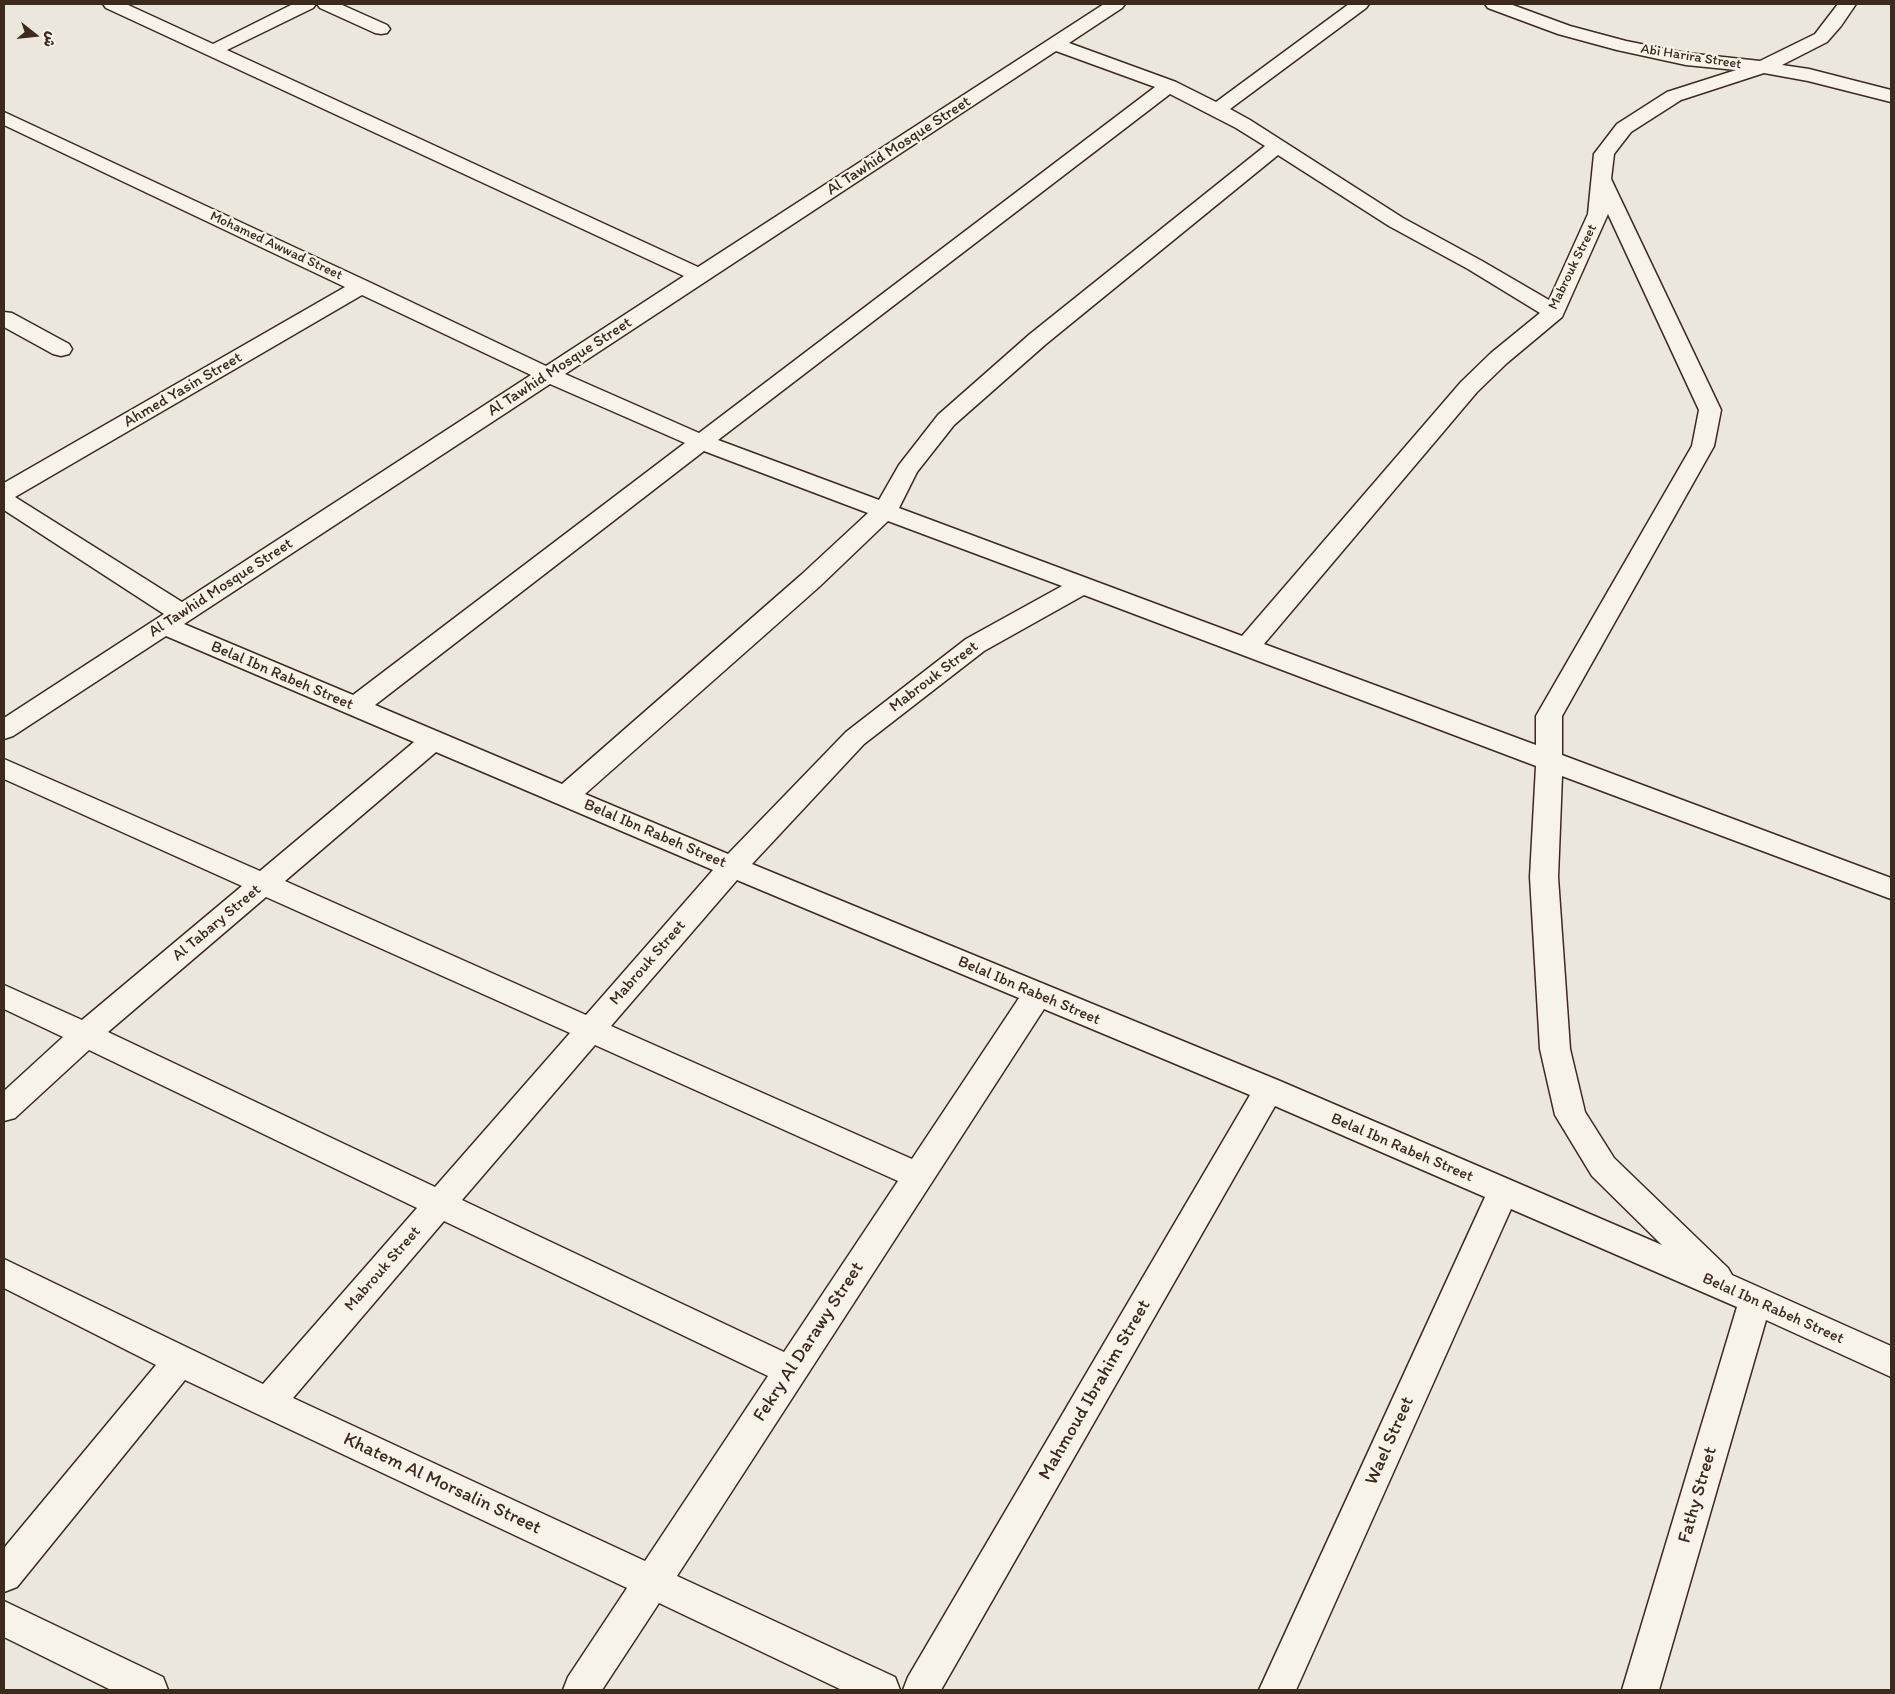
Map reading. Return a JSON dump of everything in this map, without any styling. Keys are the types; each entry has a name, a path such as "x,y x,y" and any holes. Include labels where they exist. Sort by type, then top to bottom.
{"street":[{"path":"112,4 700,276"},
{"path":"214,50 306,4"},
{"path":"326,4 381,29"},
{"name":"Al Tawhid Mosque Street","path":"4,730 1116,4"},
{"path":"1217,110 1360,4"},
{"name":"Abi Harira Street","path":"1494,4 1564,30 1624,46 1686,59 1763,67 1847,84 1891,96"},
{"name":"Mabrouk Street","path":"1247,647 1469,386 1554,312 1598,214 1604,154 1624,128 1674,96 1763,67 1821,38 1836,22 1847,4"},
{"path":"1054,44 1169,86 1217,110 1243,124 1276,147 1396,222 1475,265 1554,312"},
{"path":"355,707 1169,86"},
{"name":"Mohamed Awwad Street","path":"4,118 548,375 700,442 1891,889"},
{"path":"565,796 810,581 885,511 907,470 946,420 1038,339 1276,147"},
{"path":"1601,178 1710,410 1703,446 1549,716 1544,877 1555,1049 1570,1115 1603,1167 1741,1295"},
{"name":"Ahmed Yasin Street","path":"4,493 362,286"},
{"path":"4,318 61,349"},
{"name":"Belal Ibn Rabeh Street","path":"4,500 172,619 355,707 732,867 1269,1090 1891,1362"},
{"name":"Mabrouk Street","path":"268,1402 732,867 855,738 975,644 1083,586"},
{"name":"Al Tabary Street","path":"4,1109 84,1036 433,740"},
{"path":"4,768 918,1176"},
{"name":"Fekry Al Darawy Street","path":"580,1690 1037,994"},
{"path":"4,996 84,1036 790,1371"},
{"name":"Mahmoud Ibrahim Street","path":"921,1690 1269,1090"},
{"name":"Wael Street","path":"1277,1690 1503,1192"},
{"name":"Khatem Al Morsalin Street","path":"4,1273 180,1361 882,1690"},
{"name":"Fathy Street","path":"1641,1690 1741,1295"},
{"path":"4,1575 180,1361"},
{"path":"4,1618 150,1690"}]}
